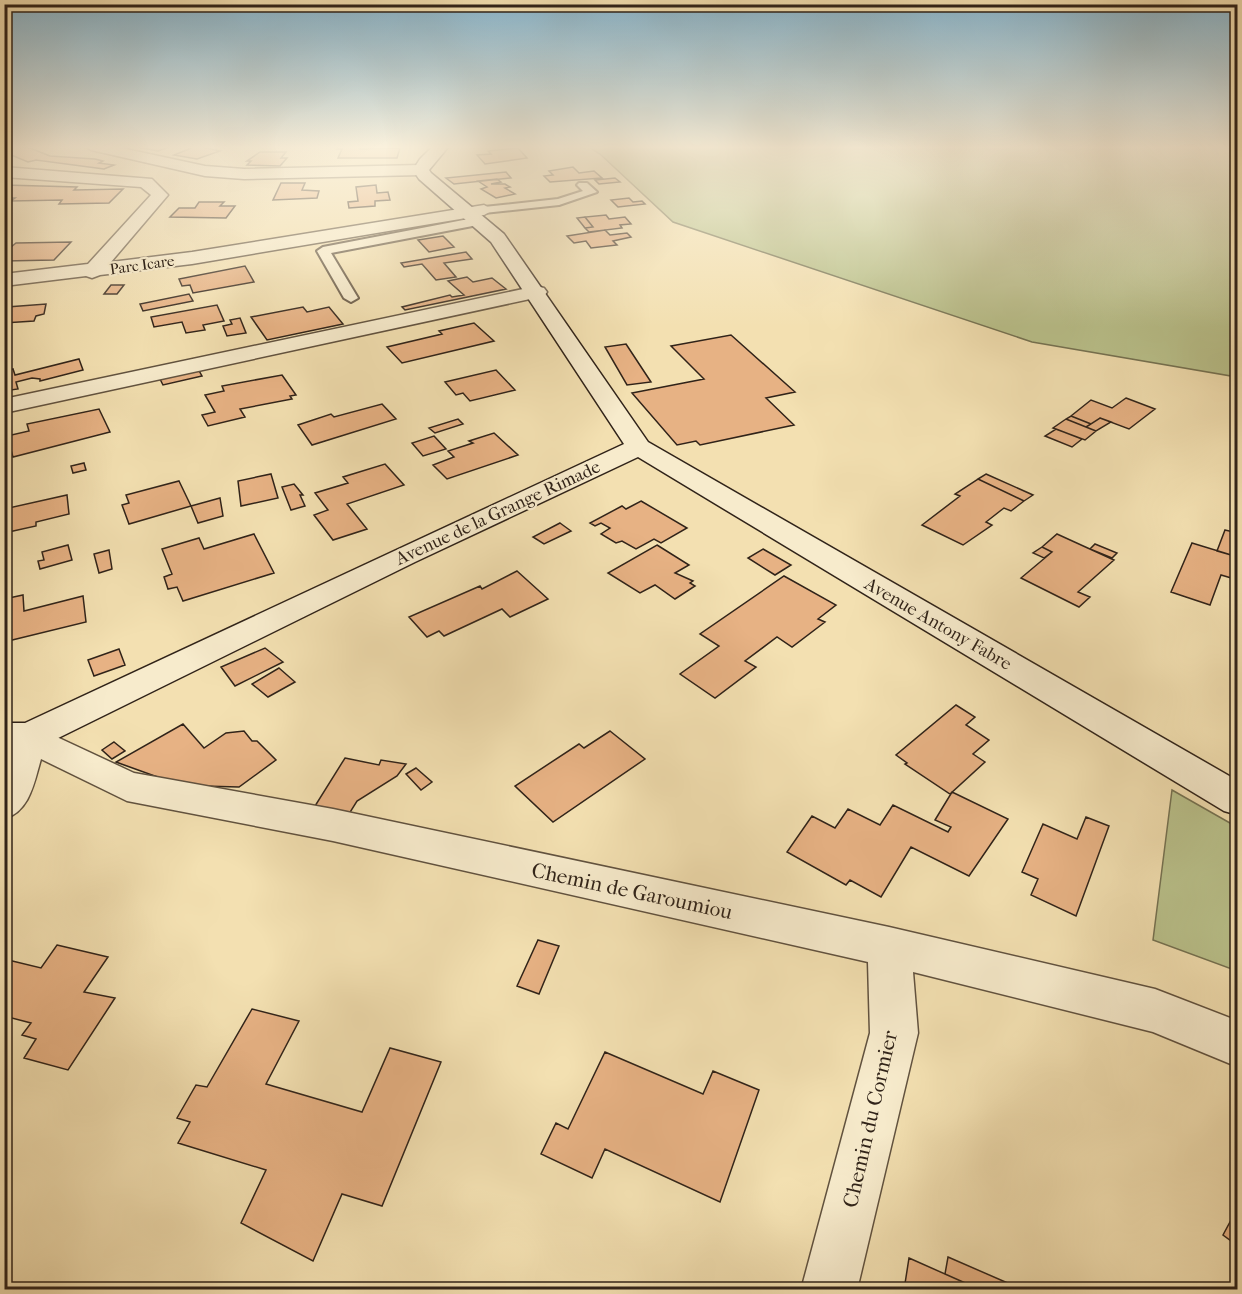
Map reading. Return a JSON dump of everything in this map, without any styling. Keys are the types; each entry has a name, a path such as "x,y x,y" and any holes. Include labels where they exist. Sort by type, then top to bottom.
{"street":[{"name":"Parc Icare","path":"92,272 150,206"},
{"path":"466,206 498,238 537,292 639,447"},
{"name":"Parc Icare","path":"4,280 92,272 477,215"},
{"name":"Parc Icare","path":"128,232 192,258"},
{"path":"4,406 537,292"},
{"name":"Avenue de la Grange Rimade","path":"17,736 639,447"},
{"name":"Avenue Antony Fabre","path":"639,447 1238,800"},
{"path":"4,804 13,790 17,736"},
{"name":"Chemin de Garoumiou","path":"17,736 127,786 333,825 889,947 1155,1011 1238,1044"},
{"name":"Chemin du Cormier","path":"829,1290 894,1033 889,947"}],"lane":[{"path":"351,298 323,251 477,215 532,206"}],"green space":[{"path":"656,206 1237,206 1237,377 1032,342 673,222"},
{"path":"1172,790 1237,827 1237,971 1153,940"}],"building":[{"path":"235,206 226,218 170,217 179,208"},
{"path":"606,215 609,219 625,217 631,224 620,225 622,228 589,232 585,228 593,227 585,217"},
{"path":"585,217 593,227 585,228 577,218"},
{"path":"605,230 610,235 627,233 631,237 613,241 617,245 591,248 586,241 574,243 567,236"},
{"path":"443,236 454,247 429,252 418,240"},
{"path":"71,242 54,260 4,261 4,247 11,247 16,243"},
{"path":"466,252 472,259 444,263 456,277 436,280 422,264 404,267 401,263"},
{"path":"245,266 254,282 193,293 190,285 182,286 179,279"},
{"path":"467,277 473,282 492,278 506,289 405,310 402,307 450,295 452,297 464,295 448,281"},
{"path":"111,285 124,285 117,294 104,294"},
{"path":"189,294 193,301 143,311 140,304"},
{"path":"46,304 44,314 36,316 34,321 4,323 7,307"},
{"path":"217,305 224,321 203,325 205,330 186,333 182,322 154,327 151,317"},
{"path":"303,307 307,312 329,307 343,324 267,340 251,317"},
{"path":"240,318 246,333 227,336 223,326 232,324 230,320"},
{"path":"474,323 494,341 402,363 387,347 442,334 439,331"},
{"path":"731,335 795,392 766,398 794,425 700,445 696,441 677,445 632,393 704,379 671,346"},
{"path":"626,344 651,382 627,385 605,347"},
{"path":"79,359 83,370 40,381 40,379 32,378 16,382 18,389 4,391 4,371 13,369 15,375"},
{"path":"198,369 202,376 163,385 159,377"},
{"path":"496,370 515,390 470,401 463,393 456,395 445,382"},
{"path":"282,375 296,395 290,396 292,399 240,409 245,417 208,426 202,415 215,412 205,395 224,391 222,386"},
{"path":"1126,398 1155,409 1129,429 1100,418 1091,424 1071,416 1091,400 1112,408"},
{"path":"382,404 396,419 312,445 298,425 331,414 334,417"},
{"path":"99,409 110,432 13,457 7,436 29,431 27,424"},
{"path":"1071,416 1091,424 1086,427 1066,419"},
{"path":"1100,418 1111,422 1096,431 1086,427"},
{"path":"458,419 463,424 435,433 429,428"},
{"path":"1066,419 1096,431 1085,440 1053,428"},
{"path":"1056,429 1082,439 1072,447 1045,436"},
{"path":"494,433 518,455 447,479 433,465 454,457 448,451"},
{"path":"434,436 446,449 423,456 412,443"},
{"path":"84,463 86,470 73,473 71,466"},
{"path":"385,464 404,485 347,504 367,529 333,540 314,515 328,510 315,493 348,483 343,477"},
{"path":"271,474 278,498 241,506 238,481"},
{"path":"986,474 1033,495 1024,501 978,479"},
{"path":"978,479 1024,501 1011,511 1004,508 986,522 992,525 963,545 922,525 960,496 955,494"},
{"path":"179,481 191,506 129,524 122,505 129,503 126,495"},
{"path":"294,484 303,495 300,495 305,506 291,510 282,487"},
{"path":"67,495 69,514 36,522 36,526 4,533 4,509"},
{"path":"220,498 223,516 198,523 191,506"},
{"path":"641,501 687,528 661,543 654,539 636,549 622,541 616,543 601,534 610,528 601,523 595,526 590,523 622,506 626,509"},
{"path":"560,523 571,531 544,544 533,537"},
{"path":"1225,530 1238,533 1238,557 1217,551"},
{"path":"254,534 274,573 183,601 177,587 168,589 164,577 172,574 162,549 199,538 204,549"},
{"path":"1057,534 1114,560 1078,592 1090,597 1079,607 1021,578 1052,552 1042,547"},
{"path":"1192,543 1238,557 1238,580 1221,575 1210,605 1171,592"},
{"path":"1095,544 1117,553 1112,558 1090,549"},
{"path":"68,545 72,560 40,569 38,561 44,560 42,552"},
{"path":"657,545 689,565 675,573 693,581 690,583 695,586 675,599 655,585 640,593 608,573"},
{"path":"1042,547 1052,552 1044,558 1033,553"},
{"path":"763,549 791,565 775,575 748,558"},
{"path":"109,550 112,569 99,573 94,554"},
{"path":"517,571 548,599 510,617 502,609 444,636 439,631 427,637 409,617 480,586 482,589"},
{"path":"784,576 836,605 818,619 825,622 792,647 777,637 745,661 756,667 715,698 680,674 719,646 700,634"},
{"path":"23,595 24,611 83,596 86,622 4,642 4,599"},
{"path":"265,648 283,662 235,686 221,667"},
{"path":"119,649 125,665 94,676 88,660"},
{"path":"279,668 295,682 268,697 252,684"},
{"path":"956,705 975,717 966,725 989,740 973,754 985,762 950,794 905,764 907,763 896,755"},
{"path":"183,724 204,748 226,733 244,731 252,741 257,741 276,760 239,787 202,786 163,779 116,762"},
{"path":"610,731 645,759 553,822 515,786 579,744 584,748"},
{"path":"114,742 125,751 112,759 102,750"},
{"path":"345,758 379,765 381,760 406,764 397,776 357,801 349,814 315,806"},
{"path":"416,768 432,782 421,790 406,774"},
{"path":"952,792 1008,819 969,876 911,847 881,897 850,880 846,885 787,852 812,816 835,828 848,809 880,825 893,805 948,832 951,827 935,820"},
{"path":"1086,817 1109,826 1076,916 1031,895 1038,879 1022,872 1043,824 1077,839"},
{"path":"538,940 559,946 539,994 517,986"},
{"path":"57,945 108,957 84,992 115,998 68,1070 24,1058 36,1039 22,1035 31,1023 4,1016 4,959 41,968"},
{"path":"252,1009 299,1021 266,1084 362,1112 390,1048 441,1062 382,1206 342,1194 313,1261 241,1223 266,1170 178,1143 190,1122 177,1118 196,1085 207,1087"},
{"path":"605,1052 703,1094 713,1071 759,1090 720,1202 605,1149 592,1178 541,1154 556,1123 568,1129"},
{"path":"1238,1207 1238,1246 1223,1235"},
{"path":"948,1257 1010,1284 1009,1290 981,1290 945,1274"},
{"path":"909,1258 981,1290 904,1290"}]}
